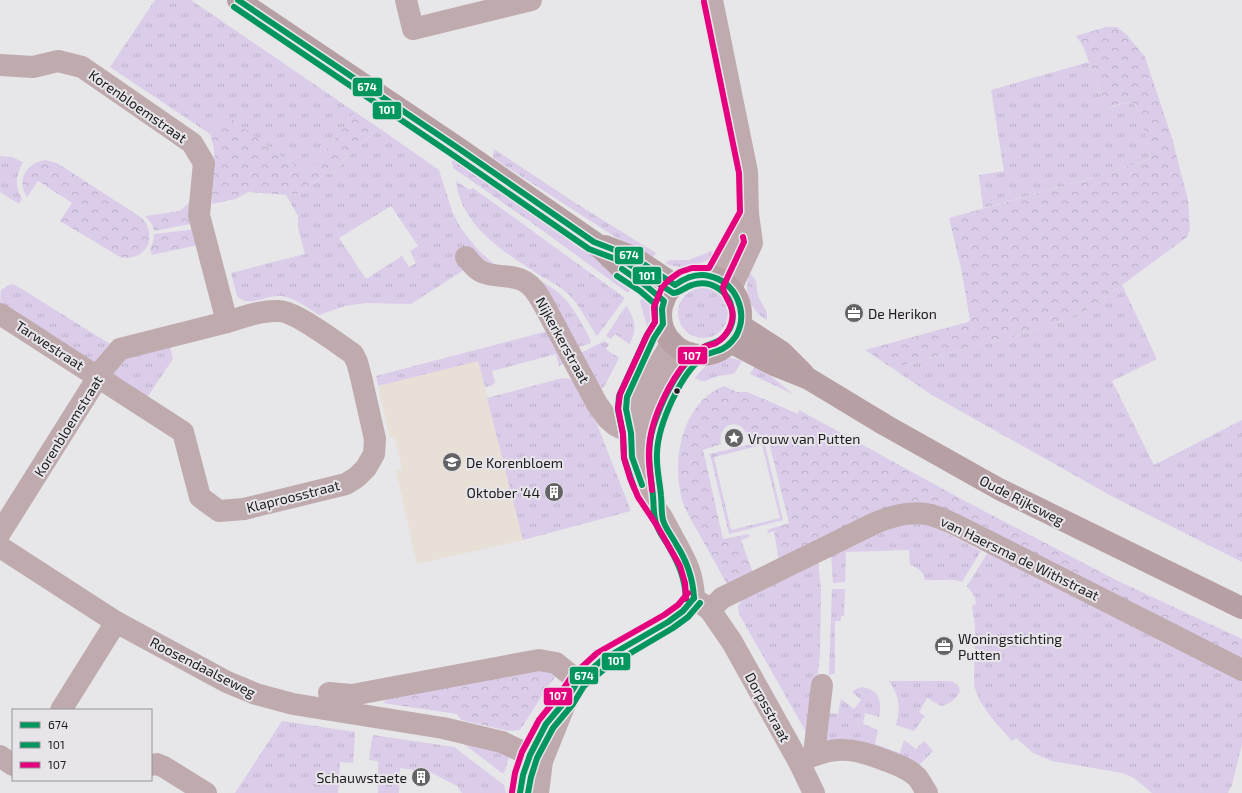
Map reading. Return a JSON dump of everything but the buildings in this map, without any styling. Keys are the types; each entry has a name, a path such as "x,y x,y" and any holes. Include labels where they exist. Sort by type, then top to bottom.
{"main road":[{"path":"238,0 458,148 594,242 624,271 645,285 670,293"},
{"path":"693,276 713,276 723,281 731,288 737,296 741,316 735,334 720,350 708,354 699,354 681,347 666,334 663,324 662,309 670,293 684,279 693,276"},
{"name":"Oude Rijksweg","path":"735,334 782,352 809,379 885,425 999,489 1242,608"}],"street":[{"path":"406,0 413,29 531,0"},
{"path":"712,0 747,172 748,214 752,242 731,288"},
{"name":"Korenbloemstraat","path":"0,65 33,67 58,61 82,67 192,143 204,163 199,215 227,322 120,348 103,369 0,533"},
{"path":"713,276 748,214"},
{"name":"Nijkerkerstraat","path":"466,257 477,269 484,273 517,278 527,282 536,291 597,404 608,419 615,425 639,438"},
{"name":"Klaproosstraat","path":"99,377 183,432 200,497 219,511 244,509 346,484 357,477 366,468 374,454 375,439 361,377 353,354 292,314 279,310 264,312 227,322"},
{"name":"Tarwestraat","path":"0,314 99,377"},
{"name":"Dorpsstraat","path":"681,347 660,363 639,404 639,438 632,457 645,493 663,520 687,563 702,604 732,642 806,758 814,793"},
{"name":"van Haersma de Withstraat","path":"572,690 602,660 668,622 683,611 722,598 889,517 908,513 930,515 954,524 1242,670"},
{"name":"Roosendaalseweg","path":"0,547 116,622 227,682 256,694 293,704 443,728 502,742 536,758"},
{"path":"62,709 116,622"},
{"path":"329,693 352,695 539,660 556,663 572,690 536,758 524,775 520,793"},
{"path":"822,685 806,758 846,749 868,753 905,768 917,778 927,793"},
{"path":"0,756 12,765"},
{"path":"536,758 538,793"},
{"path":"152,765 157,764 164,767 206,793"}],"shaded area":[{"name":"De Korenbloem","path":"478,360 523,540 417,564 396,471 402,470 395,437 390,438 378,386"}],"green space":[{"path":"155,0 191,0 355,112 307,175 225,115 210,134 110,67"},
{"path":"1106,27 1117,27 1127,35 1145,57 1172,138 1188,200 1190,229 1187,237 1090,308 1020,335 892,368 865,350 968,322 970,320 961,268 949,218 1103,175 1150,158 1144,129 1136,106 1131,102 1128,102 1108,108 1106,106 1083,46 1076,36"},
{"path":"1089,62 1108,108 1129,102 1133,103 1137,108 1145,129 1150,158 1103,175 983,208 979,175 1004,171 991,90"},
{"path":"355,112 379,128 345,159 337,171 324,175 297,194 286,195 249,192 235,199 212,204 215,160 213,142 210,134 225,114 307,175"},
{"path":"379,128 439,170 452,211 460,227 478,250 493,263 506,270 464,270 411,304 366,303 345,306 319,315 297,301 282,296 252,301 242,300 237,296 231,273 305,254 298,228 298,216 286,195 297,194 324,175 337,171 345,159","holes":["391,206 418,246 410,251 416,263 409,267 402,256 366,279 339,238"]},
{"path":"494,149 577,204 656,253 651,260 493,158"},
{"path":"451,155 554,226 634,285 628,293 528,220 453,168"},
{"path":"0,156 12,157 23,162 17,176 17,185 22,199 19,204 0,192"},
{"path":"45,160 57,163 142,218 149,233 147,247 136,256 129,258 120,257 60,221 72,203 38,181 27,197 22,184 25,173 33,165"},
{"path":"456,181 470,190 473,188 625,298 598,335 596,335 571,296 512,257 486,236 466,211 460,197"},
{"path":"193,199 195,223 154,231 152,224 145,216 180,211"},
{"path":"197,229 198,245 152,255 150,249 154,234"},
{"path":"711,251 717,253 706,261 692,266 685,267 665,263 670,260 689,260"},
{"path":"750,273 756,281 758,296 767,313 767,320 756,312 752,306 747,286"},
{"path":"541,281 555,290 566,300 587,332 591,343 579,347"},
{"path":"13,284 110,344 96,363 0,304 1,290"},
{"path":"1122,285 1157,359 1112,381 1154,465 1242,420 1242,562 1115,498 932,395 892,368 1020,335 1090,308"},
{"path":"703,288 712,290 723,299 728,313 726,322 717,333 703,338 694,336 683,327 678,313 680,304 689,293"},
{"path":"643,295 652,312 652,323 645,342 647,326 640,302"},
{"path":"626,306 632,315 634,325 634,335 629,344 615,334 611,339 606,336"},
{"path":"552,330 565,360 563,364 559,366 556,354 492,371 495,382 491,386 485,387 478,361 378,386 376,376"},
{"path":"604,341 609,344 606,349 619,358 604,387 598,390 577,355"},
{"path":"169,342 173,359 146,399 109,371 124,353"},
{"path":"732,358 742,361 733,374 718,376 705,381 695,378 711,363"},
{"path":"756,364 793,394 750,374"},
{"path":"566,378 573,380 593,414 631,511 523,540 487,398"},
{"path":"724,386 737,392 747,392 798,414 799,410 963,500 1116,580 1242,639 1242,662 938,510 779,561 774,531 768,533 767,530 789,523 767,434 748,438 745,431 736,424 731,424 723,431 721,444 703,450 723,539 749,534 749,537 741,540 753,573 728,586 684,506 681,496 678,465 684,432 690,418 699,404 710,394"},
{"path":"764,441 783,520 729,534 710,454","holes":["762,445 780,518 731,530 714,457"]},
{"path":"912,522 933,526 981,551 962,582 955,580 925,580 920,570 910,565 909,550 846,552 845,582 833,583 831,555 893,526"},
{"path":"990,549 1242,675 1242,744 1232,785 1228,793 1152,793 1134,778 1123,773 1052,761 1033,753 1016,738 1012,741 995,722 980,701 974,685 975,626 972,606 976,604 975,597 967,586"},
{"path":"818,561 821,589 820,654 810,739 739,614 738,606 743,599"},
{"path":"832,589 845,589 844,616 841,616 841,621 835,621 835,673 829,675"},
{"path":"545,665 556,676 520,730 509,731 461,720 457,714 383,703 396,692"},
{"path":"889,681 950,681 959,687 960,691 951,702 941,706 927,698 919,712 925,716 914,731 896,725 899,707 895,691"},
{"path":"862,687 873,691 880,701 879,717 865,713 863,724 878,730 875,744 900,753 904,740 916,749 924,741 933,751 918,766 853,740 843,739 825,742 830,713 838,714 841,699 854,709 861,700 852,692"},
{"path":"282,721 355,732 353,763 340,762 338,793 235,793"},
{"path":"373,735 454,747 504,785 506,793 462,793 457,786 430,772 400,768 399,793 378,793 378,761 369,760"},
{"path":"460,741 500,748 509,758 504,773 502,773"}],"transit line":[{"name":"674","path":"238,0 458,148 594,242 633,257 675,285 691,277 705,275 718,279 733,291 738,299 741,317 740,327 736,336 725,347 706,355 688,373 672,400 658,441 657,464 663,520 686,563 691,577 694,598"},
{"name":"107","path":"686,598 685,583 680,566 656,524 638,497 630,478 624,458 623,434 618,408 620,394 647,335 655,322 654,307 662,287 680,272 692,268 709,268 740,212 739,173 704,2"},
{"name":"101","path":"234,7 589,249 629,264 673,293 692,285 706,284 718,288 727,297 733,313 730,328 724,337 705,346 694,354 680,371 664,400 650,439 649,458 655,519 660,532 679,566 683,578 686,599"},
{"name":"107","path":"652,490 649,465 650,437 659,408 682,367 702,348 719,341 729,329 732,312 723,287 744,242 743,237"},
{"name":"674","path":"622,269 645,285 664,301 662,309 663,324 654,338 627,397 626,409 631,433 632,457 642,485"},
{"name":"101","path":"617,276 640,291 655,304 655,322 647,335 619,396 618,410 623,434 624,458 634,488"},
{"name":"107","path":"512,792 515,773 522,752 539,720 560,694 572,676 597,653 664,615 678,605 688,593"},
{"name":"674","path":"520,793 523,775 530,755 546,724 567,699 578,681 602,660 668,622 683,611 694,598"},
{"name":"101","path":"528,793 537,758 553,728 573,704 584,686 607,667 673,628 688,617 700,603"}],"place":[{"name":"De Herikon","path":"854,313"},
{"name":"Vrouw van Putten","path":"734,438"},
{"name":"De Korenbloem","path":"452,462"},
{"name":"Oktober '44","path":"554,492"},
{"name":"Woningstichting Putten","path":"944,646"},
{"name":"Schauwstaete","path":"421,777"}]}
